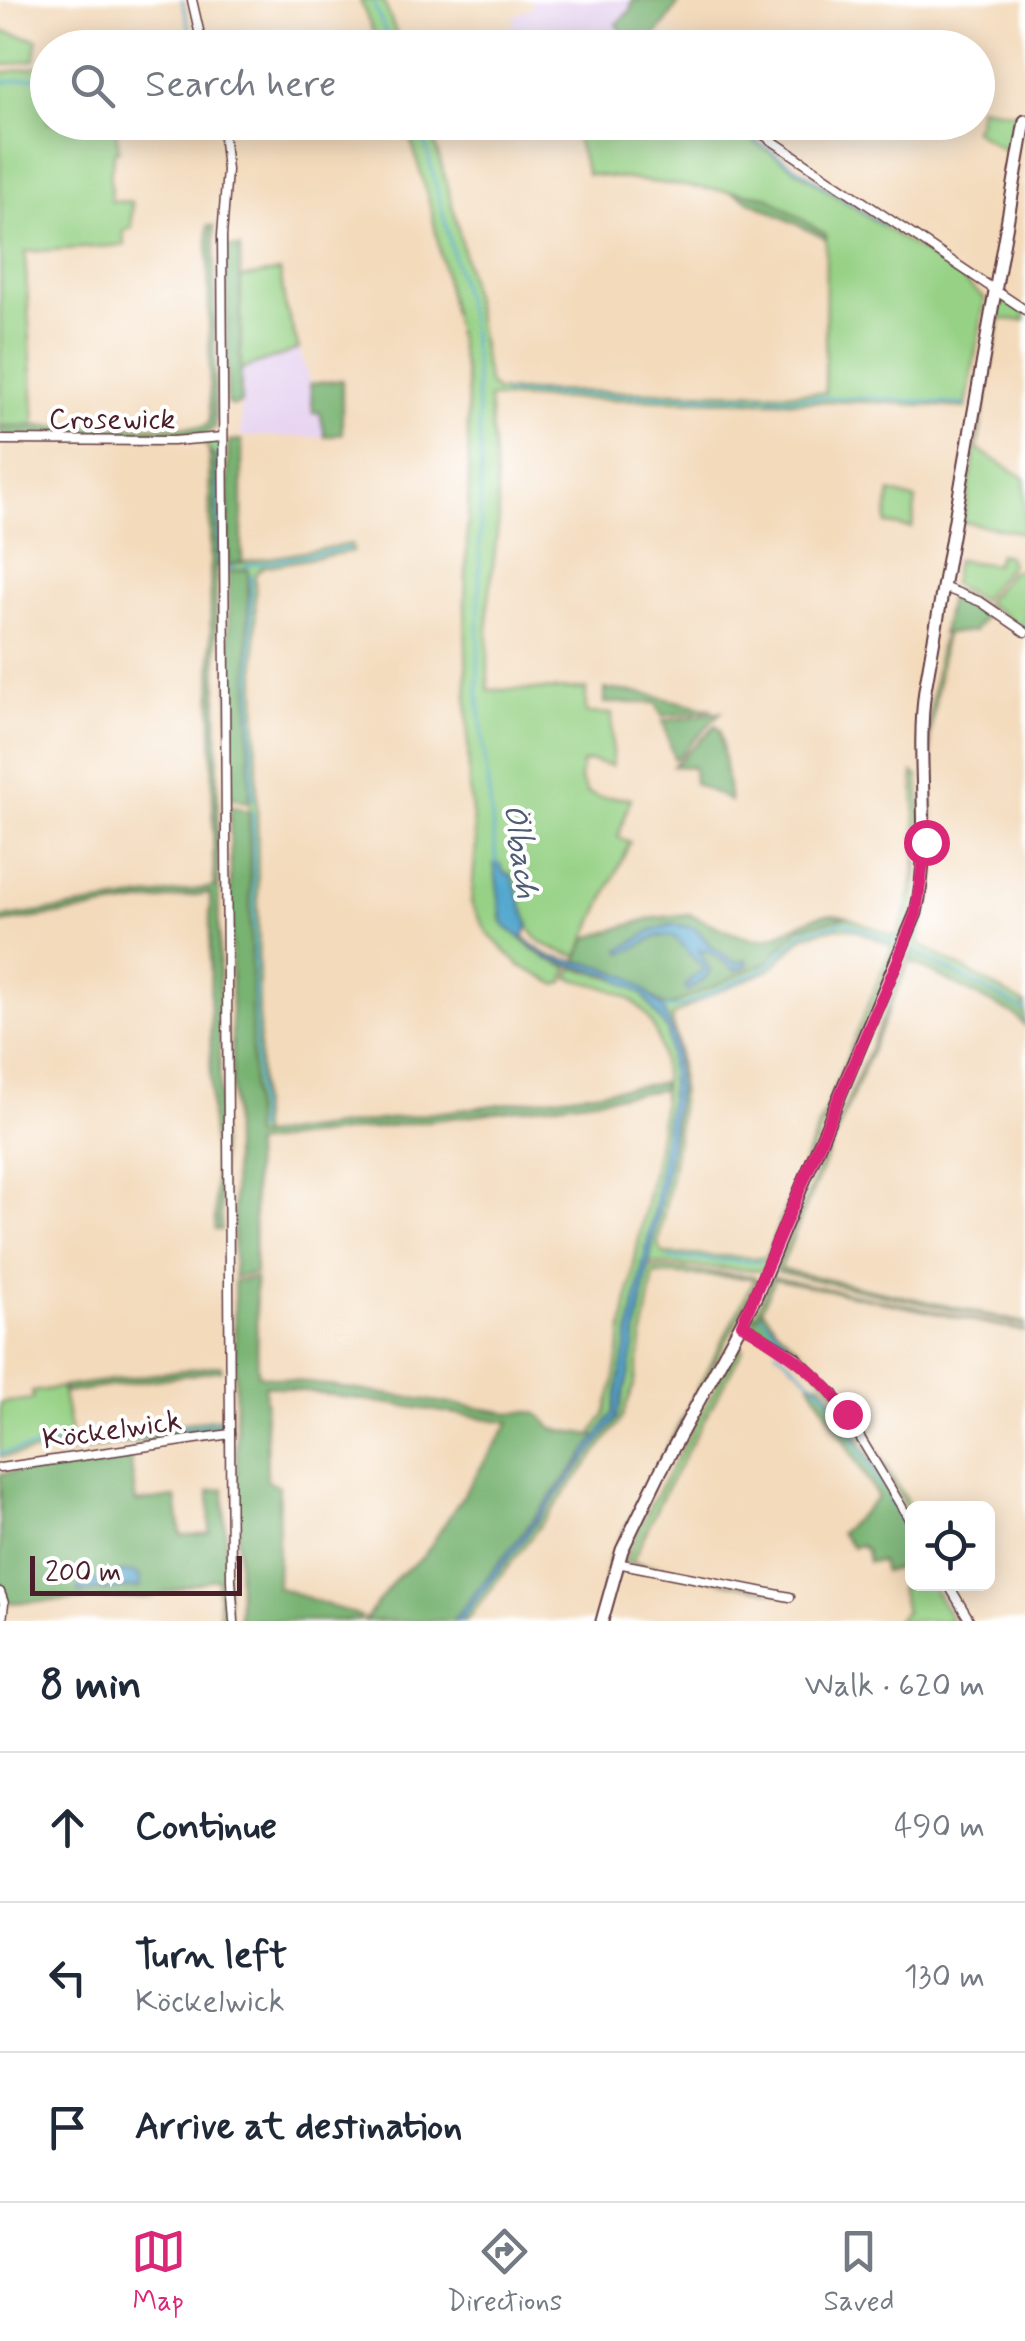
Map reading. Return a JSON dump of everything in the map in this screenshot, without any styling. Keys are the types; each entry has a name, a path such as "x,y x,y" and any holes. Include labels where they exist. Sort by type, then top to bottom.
{"main road":[{"path":"602,1621 618,1563 652,1487 742,1324 916,913 925,864 922,714 1025,122"}],"street":[{"path":"192,0 200,30"},
{"path":"224,140 234,1621"},
{"path":"770,140 1025,310"},
{"name":"Crosewick","path":"0,440 173,441 224,437"},
{"path":"943,587 981,602 1025,632"},
{"path":"742,1324 796,1358 834,1394 905,1512"},
{"name":"Köckelwick","path":"0,1468 230,1434"},
{"path":"618,1563 790,1596"},
{"path":"952,1591 970,1621"},
{"path":"0,1592 4,1602 2,1621"}],"shaded area":[{"path":"531,0 632,0 629,30 513,30 514,16 532,7"},
{"path":"299,349 312,390 313,412 320,412 325,437 241,436 241,370"}],"green space":[{"path":"360,0 383,0 395,30 372,30"},
{"path":"632,0 681,0 659,30 621,30 616,24 630,11"},
{"path":"0,31 30,37 30,61 0,66"},
{"path":"30,68 30,140 118,140 119,150 115,151 110,175 111,201 132,202 132,228 123,231 125,245 25,252 35,426 0,426 0,73"},
{"path":"995,109 1018,113 1011,155 988,140 995,140"},
{"path":"411,140 433,140 456,219 488,383 496,391 825,393 826,235 766,196 587,174 576,140 752,140 960,277 985,299 966,408 875,402 489,398 499,518 488,607 488,690 586,689 586,713 612,714 612,766 582,763 580,779 587,793 631,798 618,837 630,842 578,956 537,939 525,920 512,876 504,873 500,864 501,920 540,954 569,967 564,982 558,985 519,965 488,934 471,903 476,845 469,787 465,606 467,385 431,208"},
{"path":"730,191 766,196 826,235 826,239"},
{"path":"208,226 214,226 215,427 205,434 187,436 0,434 0,426 204,427 210,421"},
{"path":"229,247 240,248 241,403 232,406 227,403"},
{"path":"280,271 285,305 299,349 241,370 241,278"},
{"path":"1001,302 1025,312 1025,321 1000,319 977,449 1025,478 1025,533 963,522"},
{"path":"342,380 342,434 325,437 320,412 313,413 310,384"},
{"path":"218,439 222,566 216,567 215,458 203,442"},
{"path":"242,440 242,562 228,565 228,446 229,441"},
{"path":"209,452 215,458 221,1230 215,1230 211,1125 210,893 0,923 0,918 214,887"},
{"path":"890,492 916,500 912,528 886,524"},
{"path":"351,544 353,551 262,567 255,575 260,1136 252,1137 248,570 228,572 228,565"},
{"path":"999,554 1008,556 1011,564 981,600 952,584 956,560 995,565"},
{"path":"1025,555 1025,630 985,602 1011,571 1022,571"},
{"path":"248,569 250,800 246,802 231,798 228,572"},
{"path":"957,593 989,610 974,631 942,634 949,597"},
{"path":"945,633 930,737 934,873 919,944 1025,1004 1025,1010 912,950 932,870 928,728"},
{"path":"605,689 642,693 714,710 662,716 656,703 605,703"},
{"path":"721,712 680,755 674,759 663,721"},
{"path":"716,725 720,730 730,801 694,783 693,767 673,766"},
{"path":"913,773 918,776 921,814 915,906 762,1271 648,1264 677,1096 675,1043 662,1007 766,963 801,927 847,917 896,937 914,877","holes":["838,927 854,929 892,946 765,1258 664,1254 658,1245 680,1102 678,1045 671,1017 711,994 770,970 805,935"]},
{"path":"230,806 249,811 253,1137 663,1083 662,1090 253,1144 255,1274 234,1277"},
{"path":"689,914 756,939 768,938 823,915 847,917 801,927 766,963 667,1007 620,973 576,961 588,938 648,919","holes":["673,924 698,930 719,953 748,964 747,967 736,970 710,952 699,950 710,971 687,991 686,984 704,969 674,937 659,936 620,950"]},
{"path":"912,950 1025,1010 1025,1026 1016,1016 912,962"},
{"path":"909,956 912,962 780,1269 1025,1326 775,1271"},
{"path":"573,968 618,980 642,993 661,1016 672,1057 664,1159 626,1366 614,1410 599,1436 592,1434 605,1414 614,1383 655,1157 663,1067 658,1041 642,1009 624,995 569,978"},
{"path":"648,1268 752,1276 755,1277 758,1282 652,1480 598,1621 609,1559 755,1278 654,1274 634,1386 620,1422 466,1621 460,1621 616,1420 629,1373"},
{"path":"772,1277 1025,1332 775,1279 758,1317 754,1316"},
{"path":"255,1278 258,1375 511,1413 531,1412 553,1429 599,1436 453,1621 364,1621 397,1577 424,1556 510,1422 265,1385 267,1481 279,1486 277,1587 362,1617 359,1621 239,1621 234,1281"},
{"path":"762,1308 776,1328 821,1367 816,1370 757,1327 752,1321"},
{"path":"740,1344 743,1349 661,1499 632,1562 790,1595 625,1562 651,1504"},
{"path":"221,1365 222,1370 64,1393 62,1387"},
{"path":"821,1367 844,1396 907,1501 905,1507 847,1406 816,1370"},
{"path":"810,1383 821,1383 841,1408 905,1519 905,1566 884,1572 881,1561 868,1562 866,1550 860,1545 853,1547 840,1533 878,1498"},
{"path":"62,1387 72,1439 222,1418 222,1425 69,1447 67,1440 63,1440 64,1448 0,1457 0,1403 33,1399 32,1392"},
{"path":"222,1425 222,1429 212,1431 69,1452 69,1447"},
{"path":"130,1456 136,1502 176,1497 181,1536 210,1533 209,1491 224,1489 228,1618 220,1617 217,1578 149,1597 5,1603 0,1588 0,1474","holes":["134,1572 140,1578 138,1587 80,1593 85,1583 107,1585 112,1578"]},
{"path":"905,1586 905,1591 935,1591 952,1621 896,1621 905,1612 900,1587"}],"water":[{"path":"494,864 500,864 504,873 512,876 529,925 523,937 548,956 601,966 629,977 662,1007 674,1036 677,1085 669,1155 629,1373 616,1420 460,1621 453,1621 578,1464 613,1413 654,1210 671,1085 668,1032 644,996 611,975 547,959 505,926"},
{"path":"673,924 695,928 712,947 737,963 746,959 747,966 736,970 710,952 699,950 710,971 687,991 690,980 704,969 674,937 659,936 624,953 620,950"},
{"path":"124,1572 138,1574 139,1587 78,1592 80,1585 95,1580 107,1585"}],"waterway":[{"path":"182,0 190,30"},
{"name":"Ölbach","path":"372,0 384,30"},
{"path":"0,83 30,78"},
{"name":"Ölbach","path":"424,140 470,322 475,364 481,458 478,693 497,866"},
{"path":"756,140 884,224"},
{"path":"503,394 876,398 966,405"},
{"path":"218,443 219,564"},
{"path":"245,566 349,548"},
{"path":"230,568 236,567"},
{"path":"251,575 253,800"},
{"path":"253,812 257,1131"},
{"path":"663,1008 681,1007 766,968 805,931 845,922 897,943"},
{"path":"913,950 1025,1010"},
{"path":"668,1258 760,1262"},
{"path":"761,1315 784,1339"},
{"path":"776,1350 828,1395 883,1489"},
{"path":"71,1443 222,1421"},
{"path":"0,1453 61,1444"},
{"path":"888,1497 905,1527"},
{"path":"942,1591 959,1621"}],"route":[{"path":"847,1414 815,1374 775,1342 742,1324 899,958 916,913 926,842"}]}
